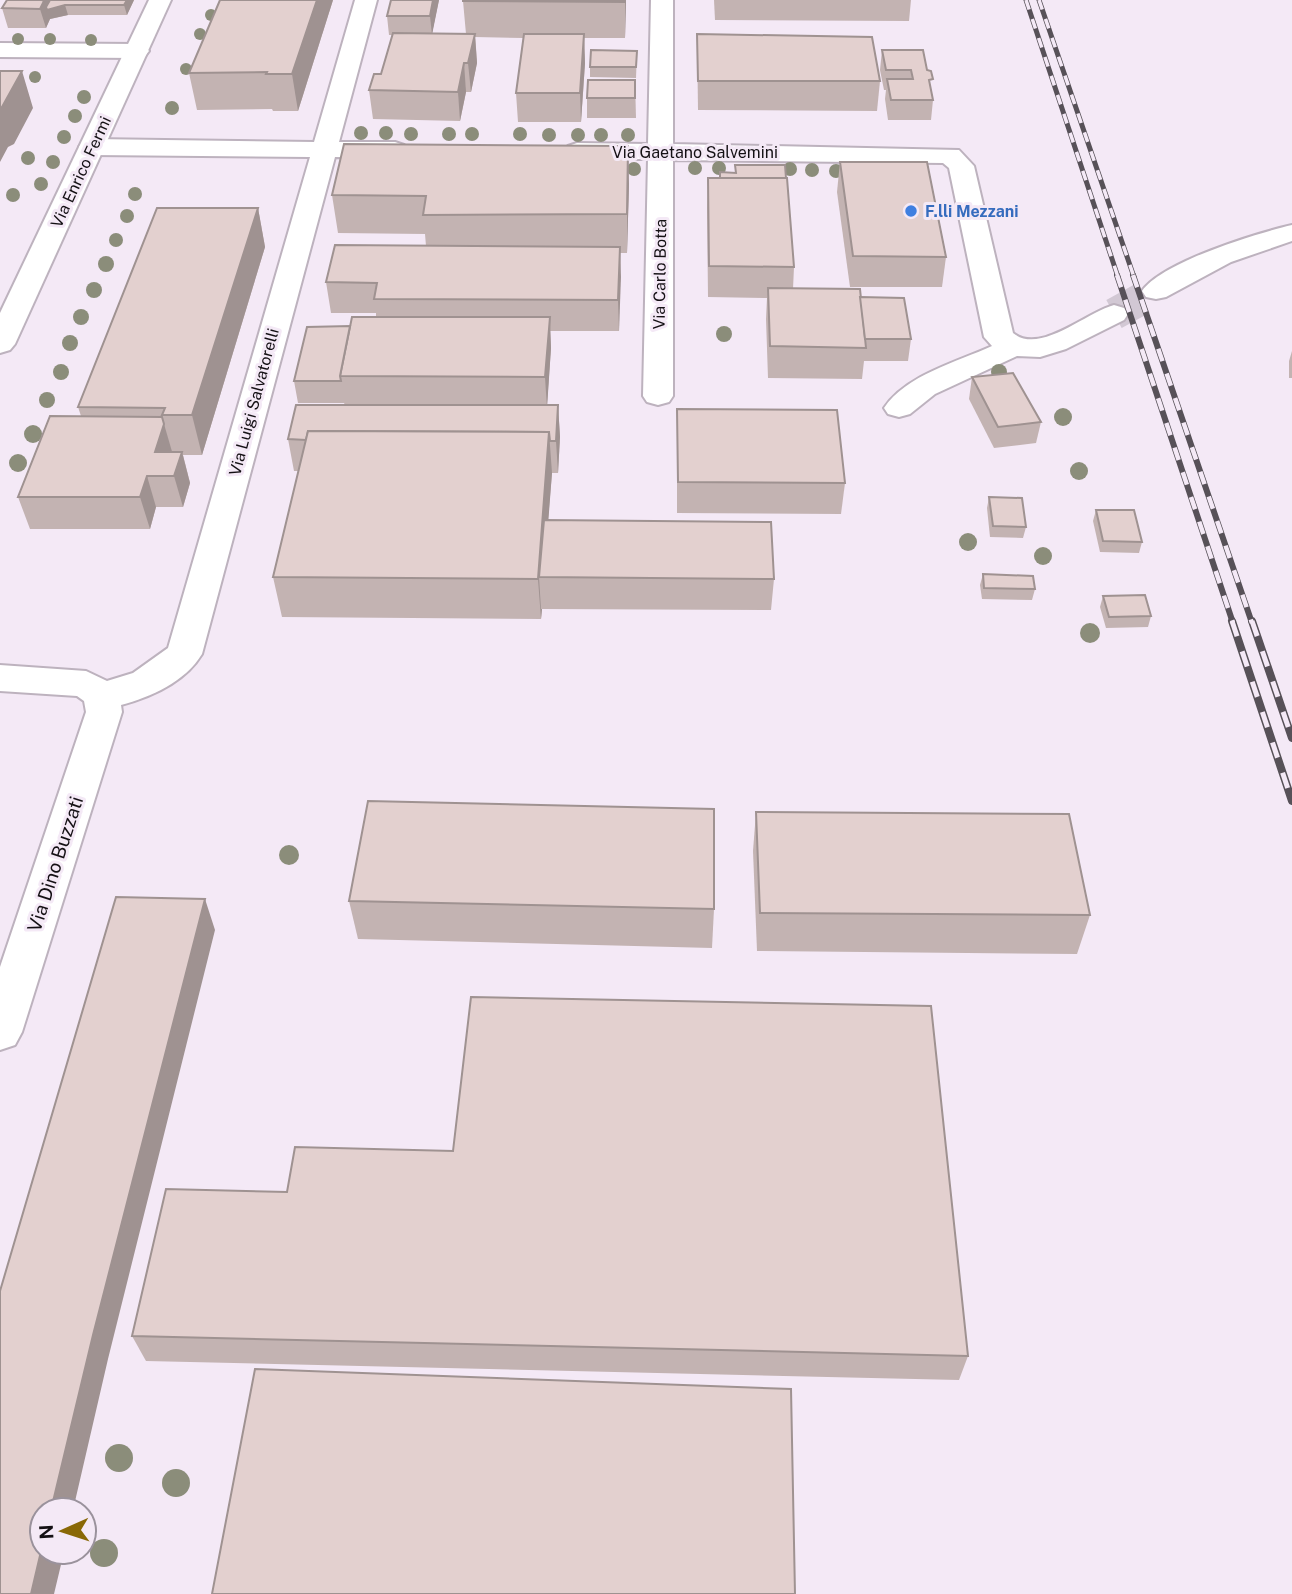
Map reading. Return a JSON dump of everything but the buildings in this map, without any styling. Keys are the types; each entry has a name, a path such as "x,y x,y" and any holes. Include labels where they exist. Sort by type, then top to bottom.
{"street":[{"name":"Via Enrico Fermi","path":"0,344 160,0"},
{"name":"Via Luigi Salvatorelli","path":"101,695 122,693 145,685 184,654 366,0"},
{"name":"Via Carlo Botta","path":"658,396 662,0"},
{"path":"0,50 137,51"},
{"path":"92,147 419,150"},
{"name":"Via Gaetano Salvemini","path":"554,151 944,153 959,161 999,337 1012,348"},
{"path":"1156,291 1222,254 1292,233"},
{"path":"899,408 924,388 1012,348 1044,348 1114,314"},
{"path":"0,678 79,683 95,689 101,695"},
{"name":"Via Dino Buzzati","path":"0,1032 102,722 104,704 101,695"}],"tunnel":[{"path":"1114,314 1156,291"}],"railway":[{"path":"1026,0 1118,277"},
{"path":"1039,0 1134,277"},
{"path":"1117,275 1233,623"},
{"path":"1133,275 1252,623"},
{"path":"1232,621 1292,801"},
{"path":"1252,621 1292,738"}],"place":[{"name":"F.lli Mezzani","path":"911,211"}]}
